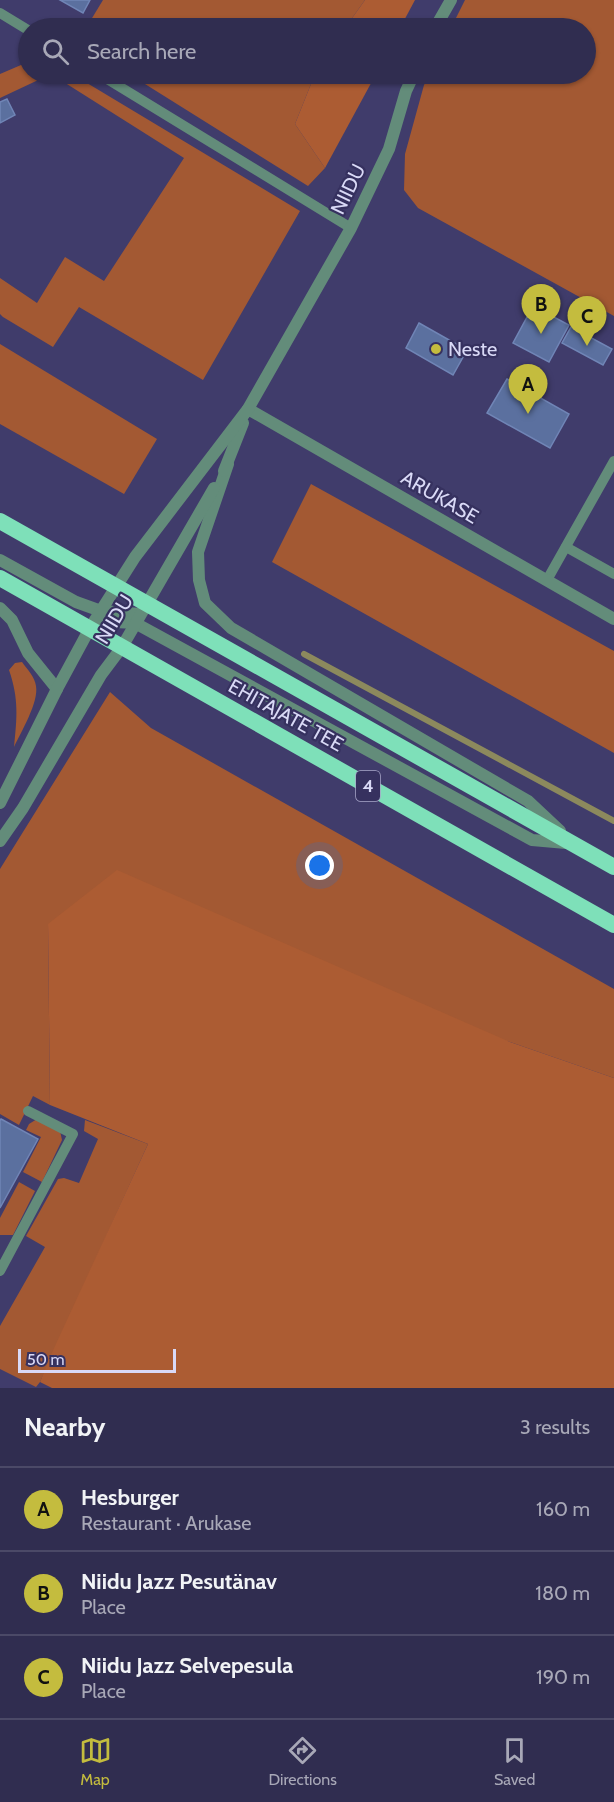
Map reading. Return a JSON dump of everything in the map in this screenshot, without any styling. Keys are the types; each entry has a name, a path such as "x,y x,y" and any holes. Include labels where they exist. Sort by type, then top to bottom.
{"highway":[{"name":"EHITAJATE TEE","path":"0,521 116,587 140,614 614,867"},
{"name":"EHITAJATE TEE","path":"0,578 95,620 122,646 614,925"}],"street":[{"path":"441,18 451,0"},
{"name":"NIIDU","path":"0,803 57,689 95,620 135,557 248,409 351,228 389,149 409,84"},
{"name":"NIIDU","path":"0,841 23,808 101,675 122,646 228,464 248,409"},
{"name":"ARUKASE","path":"248,409 614,618"},
{"path":"228,464 198,552 198,580 206,603 231,628 528,801 574,844"},
{"path":"0,560 76,602 95,620 140,614"},
{"path":"0,608 12,620 28,653 57,689"}],"lane":[{"path":"0,13 18,24"},
{"path":"115,84 351,228"},
{"path":"547,580 614,461"},
{"path":"566,547 614,574"},
{"path":"0,1271 73,1134 28,1111"}],"shaded area":[{"path":"103,0 365,0 352,18 92,18"},
{"path":"365,0 415,0 405,18 352,18"},
{"path":"465,0 614,0 614,316 418,208 404,190 405,154 425,84 596,84 596,18 456,18"},
{"path":"18,66 18,84 30,84 0,98 0,74"},
{"path":"67,84 89,84 300,211 203,380 79,307 53,347 0,314 0,278 37,303 65,257 104,281 184,158"},
{"path":"145,84 311,84 295,124 325,168 308,186"},
{"path":"311,84 371,84 325,168 295,124"},
{"path":"0,344 157,439 124,494 0,424"},
{"path":"311,484 614,651 614,753 272,562"},
{"path":"22,662 34,679 36,693 29,717 14,747 16,708 9,670 15,663"},
{"path":"110,692 151,728 614,989 614,1078 510,1042 48,924 50,1105 33,1096 19,1125 0,1114 0,869"},
{"path":"117,870 510,1042 614,1078 614,1388 52,1388 40,1382 148,1144 50,1105 48,924"},
{"path":"37,1119 60,1131 62,1140 42,1182 23,1172 41,1137 26,1130 29,1124"},
{"path":"85,1120 148,1144 36,1387 0,1369 0,1326 45,1247 26,1236 58,1179 64,1178 79,1183 98,1139 84,1131"},
{"path":"19,1182 35,1191 13,1235 0,1235 0,1218"}],"building":[{"path":"60,0 90,0 83,13"},
{"path":"7,99 15,115 0,123 0,102"},
{"path":"533,306 569,325 549,362 513,343"},
{"name":"Neste","path":"419,323 467,350 453,375 406,348"},
{"path":"571,327 612,349 603,365 562,343"},
{"path":"507,379 569,414 550,448 487,413"},
{"path":"1,1119 38,1139 0,1208 0,1121"}],"waterway":[{"path":"304,654 614,821"}],"place":[{"name":"Niidu Jazz Pesutänav","path":"541,334"},
{"name":"Niidu Jazz Selvepesula","path":"587,346"},
{"name":"Neste","path":"436,349"},
{"name":"Hesburger","path":"528,414"}]}
